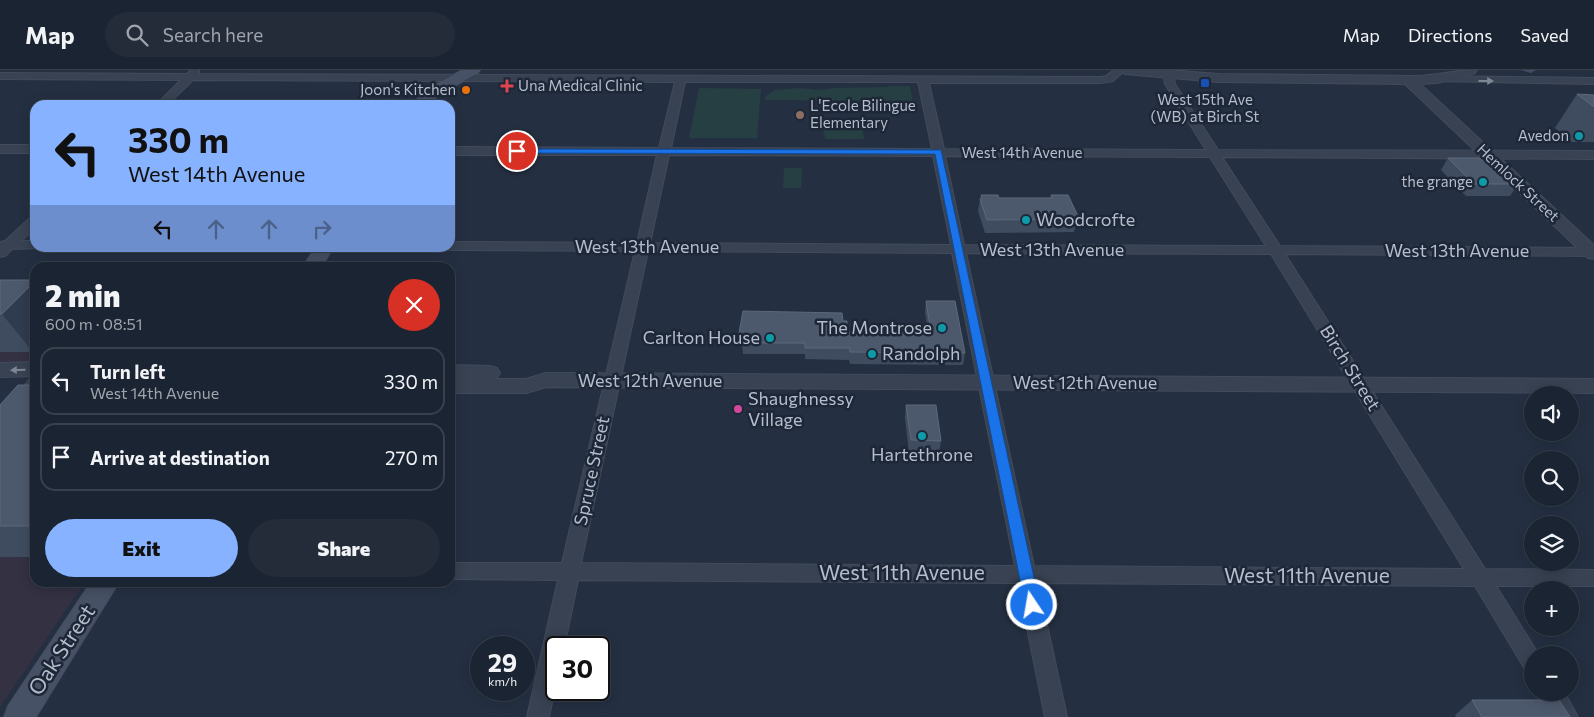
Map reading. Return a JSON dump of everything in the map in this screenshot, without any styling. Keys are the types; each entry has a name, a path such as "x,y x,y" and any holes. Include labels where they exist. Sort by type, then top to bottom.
{"main road":[{"path":"424,100 433,92 473,70"},
{"path":"428,78 426,85 433,92"},
{"name":"Oak Street","path":"18,717 103,587"}],"street":[{"path":"0,76 194,73 428,78 681,78 790,74 923,79 1101,80 1109,79 1120,70"},
{"path":"1125,70 1168,75 1253,79 1368,80 1413,79 1471,70"},
{"path":"166,100 194,73"},
{"name":"Birch Street","path":"1168,75 1170,84 1212,154 1360,384 1524,649"},
{"path":"1441,75 1592,81"},
{"name":"Spruce Street","path":"538,717 681,78"},
{"path":"923,79 1056,717"},
{"name":"Hemlock Street","path":"1413,79 1437,101 1436,107 1593,252"},
{"path":"1368,80 1400,87 1436,107"},
{"path":"0,149 30,149"},
{"name":"West 14th Avenue","path":"455,151 1594,155"},
{"path":"3,248 30,225"},
{"path":"3,248 30,245"},
{"name":"West 13th Avenue","path":"455,246 1593,252"},
{"path":"0,370 30,369"},
{"name":"West 12th Avenue","path":"455,372 530,374 546,380"},
{"name":"West 12th Avenue","path":"455,386 526,386 546,380 612,380 1594,386"},
{"path":"0,383 30,383"},
{"path":"0,425 30,389"},
{"name":"West 11th Avenue","path":"455,571 1594,578"},
{"path":"1557,701 1567,717"}],"shaded area":[{"path":"0,304 30,304 30,365 0,366"},
{"path":"30,402 30,587 81,587 0,707 0,435"}],"green space":[{"path":"910,86 913,102 891,102 890,96 890,101 764,100 767,95 775,90 800,88 819,90"},
{"path":"699,88 761,89 757,138 689,138"},
{"path":"823,128 862,129 864,139 825,139"},
{"path":"784,168 802,168 801,188 783,188"}],"building":[{"path":"1577,94 1594,95 1594,107"},
{"path":"1448,158 1490,158 1518,184 1474,184"},
{"path":"981,195 998,195 999,198 1053,198 1051,195 1068,195 1078,219 987,220 980,199 982,198"},
{"path":"0,280 30,280 30,286 0,314"},
{"path":"926,301 955,301 965,353 850,352 850,348 805,348 805,343 742,343 743,333 739,333 743,311 842,313 843,321 847,321 847,332 931,332"},
{"path":"18,385 30,385 30,526 0,526 0,405"},
{"path":"906,405 936,405 941,441 911,440"},
{"path":"1472,700 1560,701 1570,717 1482,717"}],"place":[{"name":"West 15th Ave (WB) at Birch St","path":"1205,83"},
{"name":"Una Medical Clinic","path":"507,86"},
{"name":"Joon's Kitchen","path":"466,90"},
{"name":"L'Ecole Bilingue Elementary","path":"800,115"},
{"name":"Avedon","path":"1579,136"},
{"name":"the grange","path":"1483,182"},
{"name":"Woodcrofte","path":"1026,220"},
{"name":"The Montrose","path":"942,328"},
{"name":"Carlton House","path":"770,338"},
{"name":"Randolph","path":"872,354"},
{"name":"Shaughnessy Village","path":"738,409"},
{"name":"Hartethrone","path":"922,436"}],"route":[{"path":"517,151 938,152 1032,605"}]}
